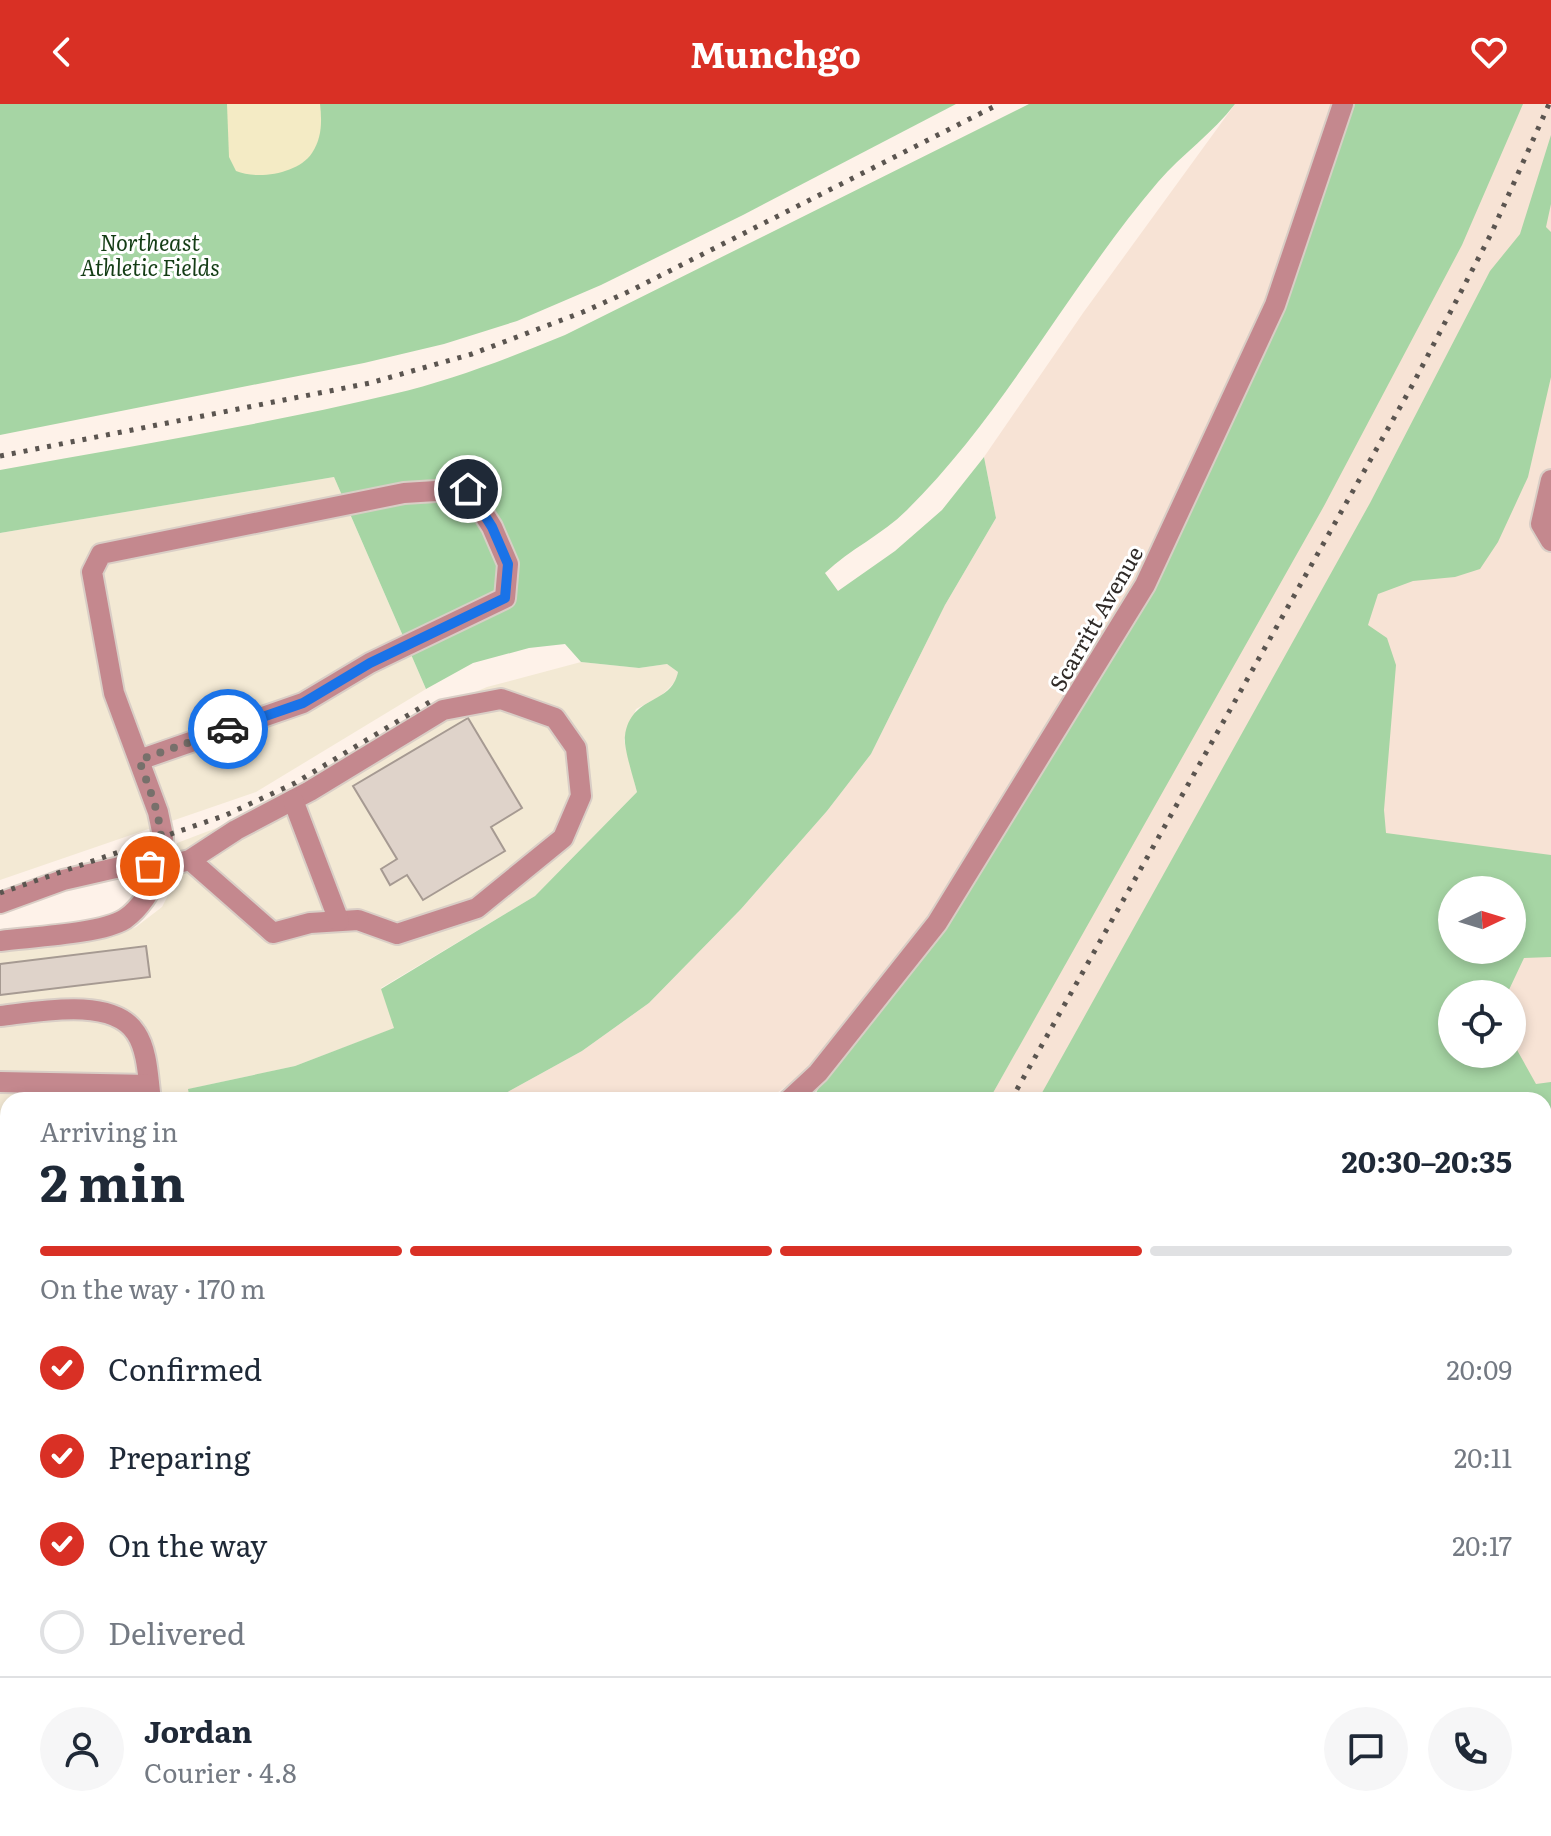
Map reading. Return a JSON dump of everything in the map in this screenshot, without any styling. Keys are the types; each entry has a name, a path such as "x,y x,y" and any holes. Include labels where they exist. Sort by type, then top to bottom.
{"lane":[{"name":"Scarritt Avenue","path":"798,1092 818,1073 937,923 1145,585 1275,305 1343,104"},
{"path":"1551,480 1541,524 1551,541"},
{"path":"0,941 89,931 125,919 153,887 161,867 163,836 158,812 114,693 92,572 101,554 404,493 468,489 492,527 508,564 505,598 370,663 303,703 139,760"},
{"path":"0,903 63,880 133,864 161,867 190,860 443,710 501,699 555,718 576,748 581,796 563,838 477,908 397,934 358,920 310,923 273,933 190,860"},
{"path":"293,800 339,921"},
{"path":"0,1016 77,1008 120,1018 137,1033 150,1092"},
{"path":"0,1082 136,1092"}],"shaded area":[{"path":"1235,104 1340,104 1256,353 1087,681 851,1040 778,1092 508,1092 582,1051 649,1003 741,909 827,811 871,754 945,605 996,518 984,457 1083,313"},
{"path":"1522,104 1551,104 1551,1092 993,1092 1086,926"},
{"path":"334,477 426,689 256,792 0,880 0,533"},
{"path":"581,662 639,668 667,664 678,672 676,681 661,696 636,709 624,740 637,792 535,896 381,988 395,1028 295,1066 189,1089 189,1092 0,1092 0,952 108,938 136,927 162,907 176,880 177,843 269,808 438,708 487,687"}],"green space":[{"name":"Northeast Athletic Fields","path":"0,104 956,104 743,215 601,285 517,321 444,344 364,363 0,435"},
{"path":"1029,104 1235,104 1167,172 1126,222 1006,391 942,472 897,519 825,573 838,591 895,551 942,510 984,457 996,518 945,605 871,754 827,811 741,909 649,1003 582,1051 508,1092 189,1092 188,1089 295,1066 394,1028 381,989 535,896 637,792 625,741 629,723 643,706 668,690 678,672 667,664 639,668 581,662 565,644 529,648 473,663 426,689 334,477 0,533 0,470 344,405 480,368 565,335"},
{"path":"1340,104 1523,104 1462,245 1324,506 994,1092 816,1092 1087,681 1256,353"},
{"path":"1551,135 1551,204 1546,227 1551,232 1551,377 1528,477 1498,542 1480,569 1455,577 1413,581 1378,594 1368,625 1387,638 1396,665 1384,810 1386,833 1551,855 1551,957 1526,958 1526,876 1438,876 1438,964 1521,964 1514,980 1438,980 1438,1068 1526,1066 1536,1084 1551,1082 1551,1092 1042,1092 1370,503 1490,271 1520,234"}],"sand":[{"path":"227,104 320,104 318,141 306,160 287,170 266,175 236,171 229,157"}],"building":[{"path":"468,718 522,808 491,827 505,851 423,900 407,875 390,885 381,869 397,859 353,786"},
{"path":"146,946 150,977 0,995 0,964"}],"railway":[{"path":"0,456 370,383 472,354 630,291 999,104"},
{"path":"1015,1092 1413,384 1492,232 1549,104"},
{"path":"0,893 226,815 295,783 433,700"}],"way so far":[{"path":"150,866 161,867 163,836 158,812 139,760 228,729"}],"route":[{"path":"228,729 303,703 370,663 505,598 508,564 492,527 468,489"}]}
